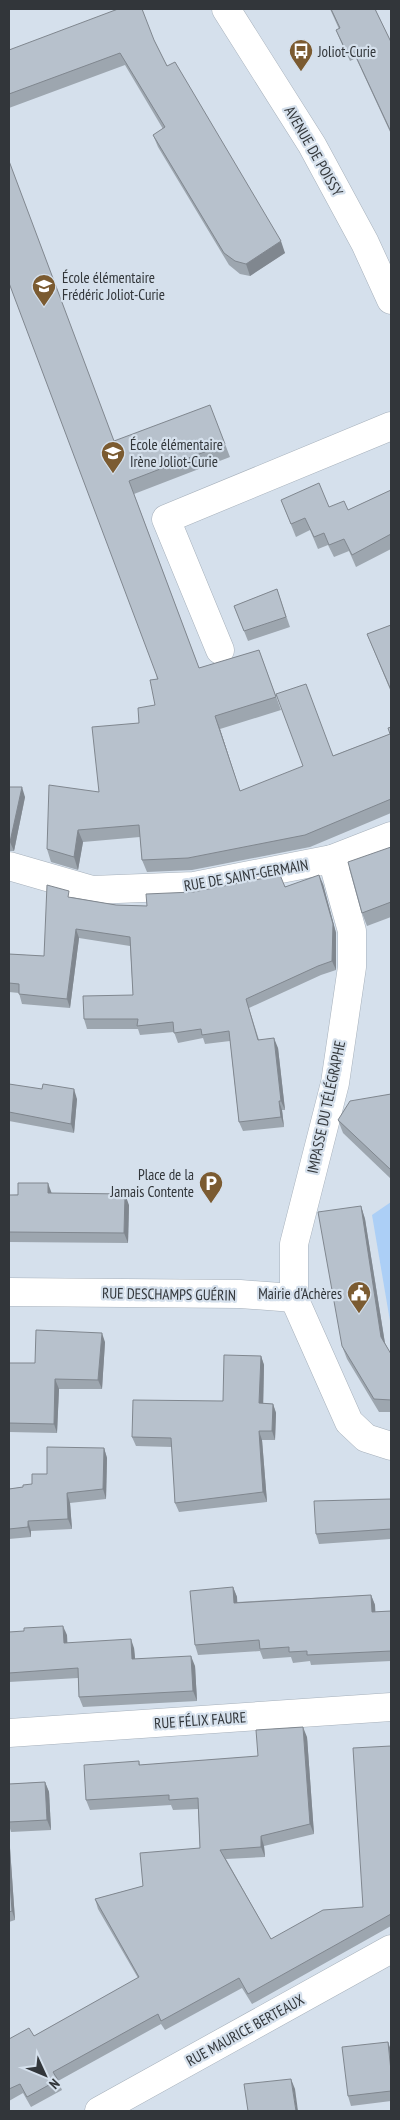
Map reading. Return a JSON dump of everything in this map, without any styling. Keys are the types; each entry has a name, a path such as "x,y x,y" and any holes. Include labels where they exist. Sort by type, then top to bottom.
{"street":[{"name":"AVENUE DE POISSY","path":"226,9 312,145 365,243 391,300"},
{"path":"220,650 166,519 391,426"},
{"name":"RUE DE SAINT-GERMAIN","path":"9,866 92,890 194,886 332,859 391,836"},
{"name":"IMPASSE DU TÉLÉGRAPHE","path":"294,1298 294,1244 335,1083 352,967 352,931 332,859"},
{"name":"RUE DESCHAMPS GUÉRIN","path":"9,1292 240,1294 294,1298"},
{"path":"294,1298 349,1422 366,1438 391,1446"},
{"name":"RUE FÉLIX FAURE","path":"9,1733 391,1707"},
{"name":"RUE MAURICE BERTEAUX","path":"99,2111 391,1949"}],"shaded area":[{"path":"391,1202 391,1327 372,1215"}],"building":[{"path":"118,9 142,9 167,66 175,62 281,241 246,264 235,261 224,253 153,135 165,127 120,53 9,94 9,50"},
{"path":"331,9 375,9 391,42 391,132 352,48 346,51 336,30 340,28"},
{"path":"9,161 114,441 210,405 225,444 129,481 199,668 259,650 276,697 215,716 240,791 303,766 276,694 306,684 333,756 390,734 388,728 391,727 391,799 305,835 188,858 142,860 139,825 78,830 74,857 47,849 49,785 99,792 92,727 139,723 138,708 155,705 150,680 158,679 9,283"},
{"path":"319,483 329,507 344,501 348,510 391,490 391,534 352,555 344,539 329,545 324,533 314,537 305,518 291,524 281,500"},
{"path":"277,589 286,617 244,631 234,606"},
{"path":"391,625 391,690 367,634"},
{"path":"9,787 22,787 10,842 9,842"},
{"path":"391,847 391,902 362,913 348,862"},
{"path":"280,875 285,887 319,875 333,924 332,961 246,999 258,1040 274,1038 281,1117 239,1122 229,1031 202,1035 201,1029 174,1033 173,1022 137,1026 138,1019 84,1019 83,996 133,995 130,937 76,929 67,999 19,994 19,984 9,983 9,954 44,956 47,885 69,891 68,897 116,905 147,906 146,894 193,892"},
{"path":"9,1084 42,1089 43,1084 74,1089 71,1124 9,1112"},
{"path":"391,1094 391,1170 338,1120 350,1101"},
{"path":"18,1183 48,1183 48,1193 125,1194 124,1233 9,1232 9,1195 18,1195"},
{"name":"Mairie d'Achères","path":"361,1206 381,1337 391,1354 391,1400 374,1399 342,1346 318,1212"},
{"path":"36,1330 102,1333 98,1380 55,1379 54,1424 9,1423 9,1363 35,1363"},
{"path":"224,1355 261,1356 259,1403 273,1404 272,1431 259,1431 263,1492 175,1503 171,1438 132,1437 133,1400 223,1401"},
{"path":"47,1447 104,1448 103,1489 67,1493 68,1519 28,1521 28,1527 9,1529 9,1489 32,1484 32,1474 47,1474"},
{"path":"391,1499 391,1529 316,1534 314,1501"},
{"path":"233,1587 234,1603 371,1595 372,1612 391,1611 391,1651 307,1655 307,1651 289,1652 289,1647 260,1649 259,1640 195,1645 190,1591"},
{"path":"63,1626 64,1643 131,1639 132,1659 191,1656 193,1691 79,1697 78,1668 9,1673 9,1632 24,1631 24,1628"},
{"path":"303,1727 310,1824 261,1836 261,1847 220,1850 271,1939 323,1910 363,1907 353,1748 391,1746 391,1914 248,1994 239,1978 161,2021 158,2014 53,2072 58,2080 27,2097 20,2084 9,2089 9,2039 29,2028 34,2036 139,1977 95,1899 143,1886 140,1853 200,1848 198,1798 169,1800 169,1795 86,1800 84,1765 139,1761 139,1765 258,1756 256,1730"},
{"path":"45,1782 47,1820 9,1822 9,1784"},
{"path":"9,1868 12,1911 9,1912"},
{"path":"388,2042 391,2091 348,2096 342,2047"},
{"path":"291,2079 296,2111 248,2111 244,2084"}],"place":[{"name":"Joliot-Curie","path":"301,72"},
{"name":"École élémentaire Frédéric Joliot-Curie","path":"44,307"},
{"name":"École élémentaire Irène Joliot-Curie","path":"113,474"},
{"name":"Place de la Jamais Contente","path":"211,1204"},
{"name":"Mairie d'Achères","path":"359,1314"}]}
